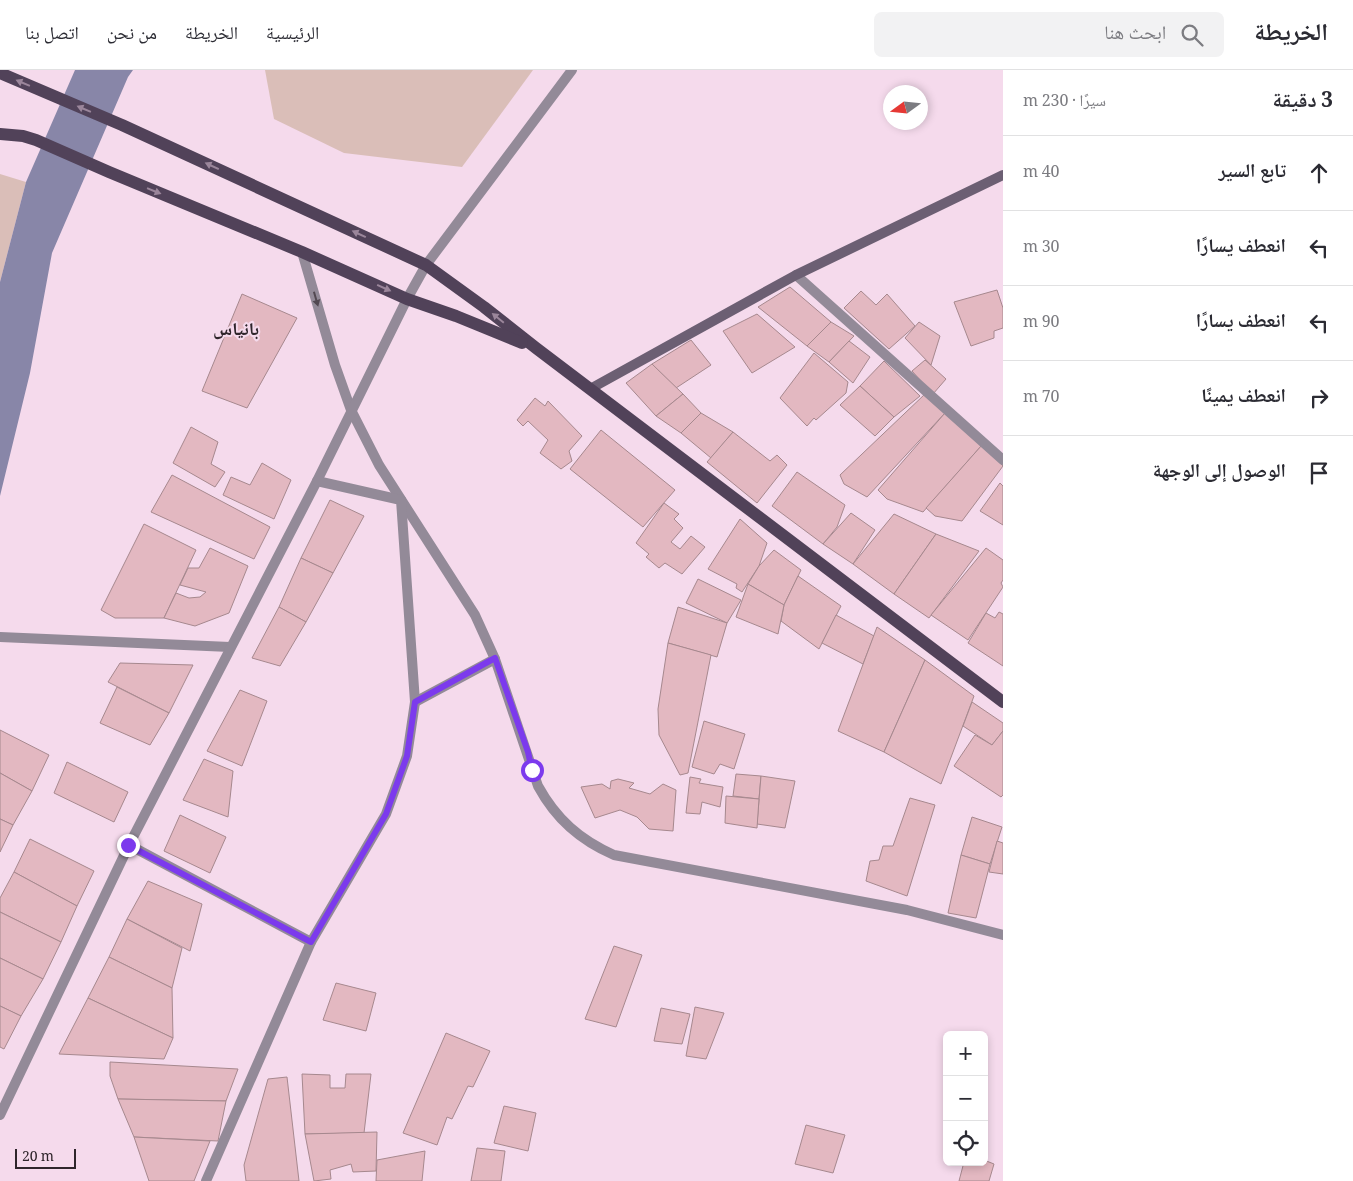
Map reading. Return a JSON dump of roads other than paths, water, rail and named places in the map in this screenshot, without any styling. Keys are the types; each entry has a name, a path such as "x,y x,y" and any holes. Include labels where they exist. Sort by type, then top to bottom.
{"main road":[{"path":"0,73 122,125 426,265 1002,700"},
{"path":"0,134 23,136 36,140 108,172 302,252 407,299 456,316 536,348"}],"street":[{"path":"0,1115 128,845 317,481 407,299 426,265 572,70"},
{"path":"590,389 796,275 1003,175"},
{"path":"302,252 335,365 351,410 375,458 475,615 495,658 538,786 546,801 563,822 583,839 614,855 906,910 1003,935"},
{"path":"796,275 1003,460"},
{"path":"317,481 401,500"},
{"path":"206,1181 311,942 386,814 407,756 415,702 401,500"},
{"path":"0,637 230,647"},
{"path":"415,702 495,658"},
{"path":"128,845 311,942"}],"water":[{"path":"75,70 133,70 128,77 52,253 30,373 0,496 0,282 26,182"}],"district":[{"name":"بانياس","path":"236,331"}]}
